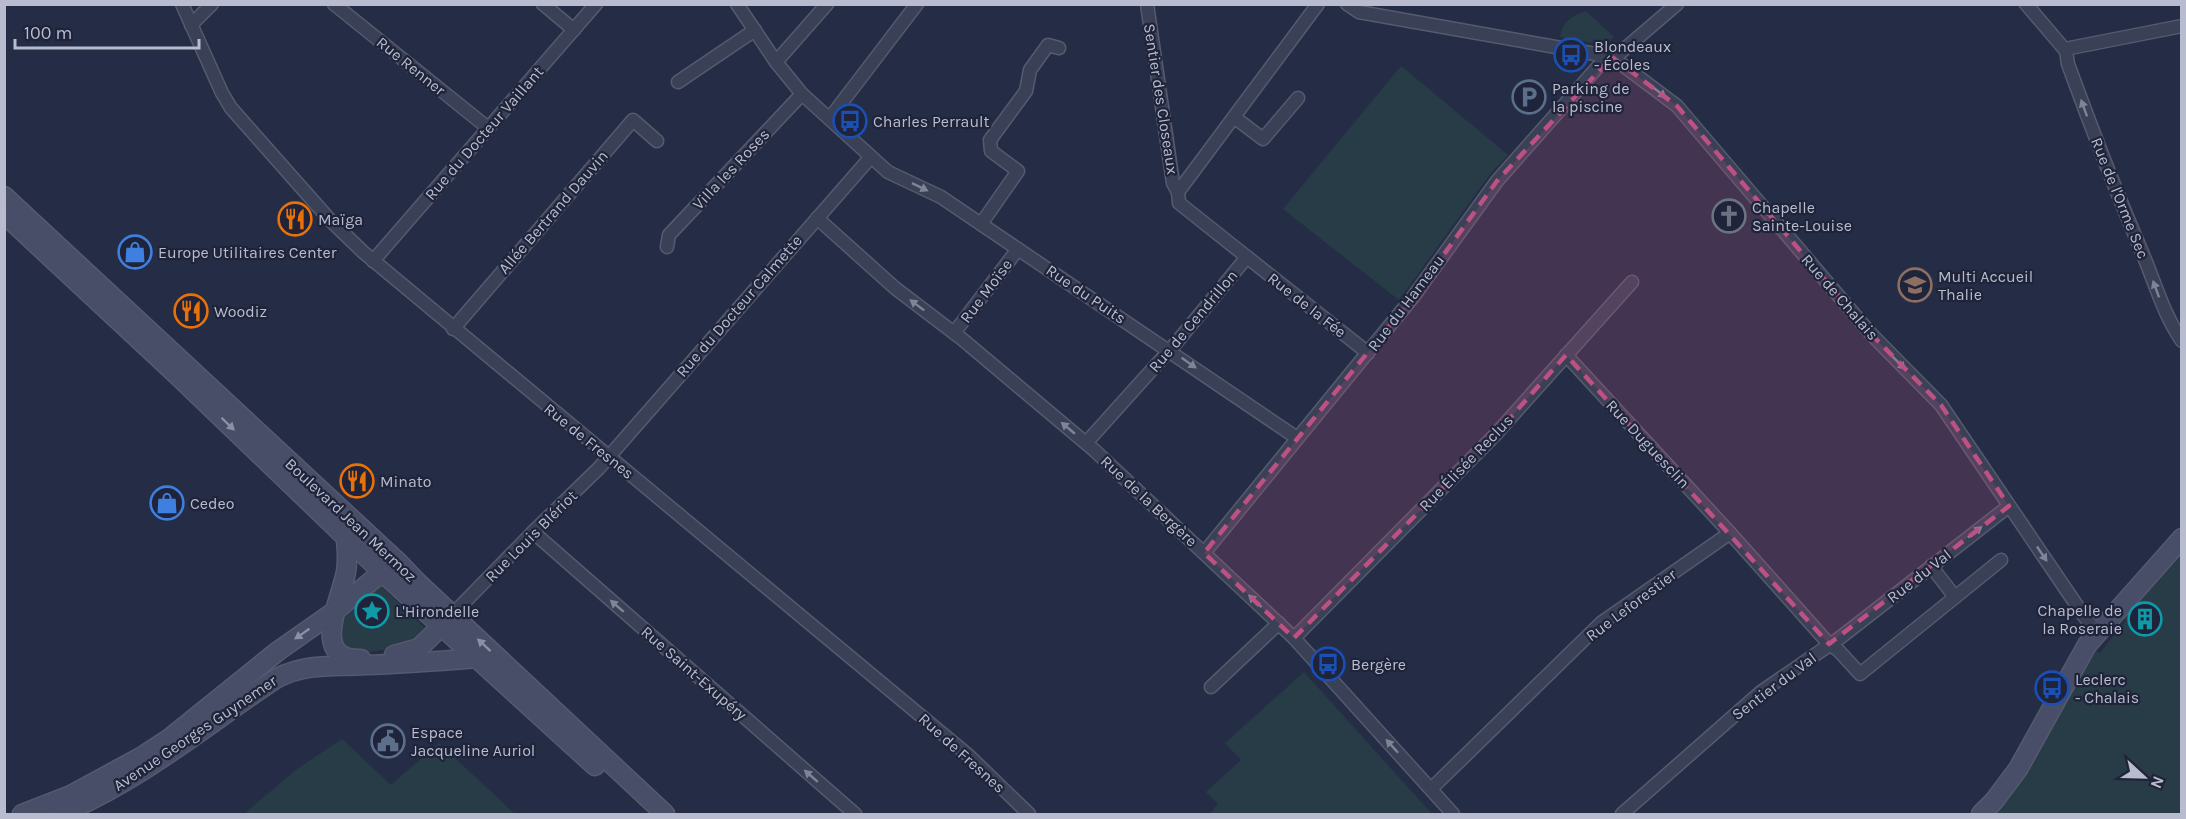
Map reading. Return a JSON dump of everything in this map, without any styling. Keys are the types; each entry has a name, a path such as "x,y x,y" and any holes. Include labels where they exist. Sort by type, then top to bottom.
{"main road":[{"path":"4,196 55,253"},
{"path":"4,214 55,253"},
{"name":"Boulevard Jean Mermoz","path":"55,253 346,539 383,573 447,621 665,814"},
{"name":"Boulevard Jean Mermoz","path":"55,253 399,562 477,658 647,814"},
{"path":"1981,814 2018,769 2085,649 2181,538"},
{"path":"346,539 346,574 335,611 331,638 335,650 342,657 371,662 419,648 447,621"},
{"path":"383,573 394,570 416,581"},
{"name":"Avenue Georges Guynemer","path":"22,814 71,795 141,757 170,738 278,651 335,611 383,573"},
{"name":"Avenue Georges Guynemer","path":"60,814 111,790 277,678 292,671 310,666 477,658"}],"street":[{"name":"Rue de Fresnes","path":"182,4 231,108 330,219 373,261 968,755 1029,814"},
{"path":"192,28 212,4"},
{"name":"Rue Renner","path":"334,4 488,128"},
{"path":"543,4 574,30"},
{"name":"Rue du Docteur Vaillant","path":"373,261 596,4"},
{"name":"Rue du Puits","path":"737,4 776,62 802,94 888,172 941,197 1297,438"},
{"path":"776,62 827,4"},
{"path":"830,118 917,4"},
{"name":"Sentier des Closeaux","path":"1147,4 1173,183 1178,192"},
{"path":"1178,192 1318,4"},
{"name":"Rue de Chalais","path":"1347,4 1359,12 1612,57 1677,106 1872,335 1941,405 2097,633"},
{"path":"2026,4 2066,51 2070,48 2181,26"},
{"name":"Rue du Hameau","path":"1204,553 1413,297 1497,181 1597,68 1620,53 1670,7"},
{"path":"678,82 755,30"},
{"path":"981,224 1018,171 991,151 990,140 1026,91 1030,70 1048,45 1059,48"},
{"name":"Rue de l'Orme Sec","path":"2066,51 2068,64 2106,168 2148,266 2166,315 2181,341"},
{"name":"Villa les Roses","path":"667,247 669,235 802,94"},
{"path":"1234,117 1263,139 1298,99"},
{"name":"Allée Bertrand Dauvin","path":"453,329 633,120 657,141"},
{"name":"Rue du Docteur Calmette","path":"609,457 870,158"},
{"name":"Rue de Cendrillon","path":"1086,443 1170,350 1246,257 1179,203 1178,192"},
{"name":"Rue de la Bergère","path":"816,218 894,288 954,333 1086,443 1204,553 1294,638 1453,814"},
{"name":"Rue Moïse","path":"954,333 1018,249"},
{"name":"Rue de la Fée","path":"1246,257 1368,353"},
{"name":"Rue Élisée Reclus","path":"1294,638 1495,435 1632,282"},
{"name":"Rue Duguesclin","path":"1566,355 1730,533"},
{"name":"Rue Louis Blériot","path":"447,621 609,457"},
{"name":"Rue du Val","path":"1829,644 2009,506"},
{"name":"Rue Saint-Exupéry","path":"533,532 855,814"},
{"path":"1730,533 1829,644"},
{"name":"Rue Leforestier","path":"1431,789 1601,623 1730,533"},
{"name":"Sentier du Val","path":"1622,814 1761,692 1829,644 1838,650 1860,674 2001,560"},
{"path":"1931,567 1955,597"},
{"path":"1211,687 1279,624"}],"highlighted area":[{"path":"1612,57 1677,106 1872,335 1941,405 2009,506 1829,644 1566,355 1495,435 1294,638 1204,553 1413,297 1497,181"}],"shaded area":[{"path":"1586,11 1614,37 1606,45 1560,37 1563,27 1569,20"},
{"path":"1401,66 1508,155 1491,173 1399,300 1283,209"},
{"path":"2181,552 2181,814 1991,814 2023,777 2095,651 2100,653 2126,620 2123,617"},
{"path":"375,587 382,587 427,630 413,645 357,654 340,644 338,626 348,609"},
{"path":"1304,672 1432,814 1210,814 1218,804 1206,792 1241,760 1225,743"},
{"path":"342,739 391,785 439,743 515,814 244,814 297,769"}],"place":[{"name":"Blondeaux - Écoles","path":"1571,55"},
{"name":"Parking de la piscine","path":"1529,97"},
{"name":"Charles Perrault","path":"850,121"},
{"name":"Chapelle Sainte-Louise","path":"1729,216"},
{"name":"Maïga","path":"295,219"},
{"name":"Europe Utilitaires Center","path":"135,252"},
{"name":"Multi Accueil Thalie","path":"1915,285"},
{"name":"Woodiz","path":"191,311"},
{"name":"Minato","path":"357,481"},
{"name":"Cedeo","path":"167,503"},
{"name":"L'Hirondelle","path":"372,611"},
{"name":"Chapelle de la Roseraie","path":"2145,619"},
{"name":"Bergère","path":"1328,664"},
{"name":"Leclerc - Chalais","path":"2052,688"},
{"name":"Espace Jacqueline Auriol","path":"388,741"}]}
